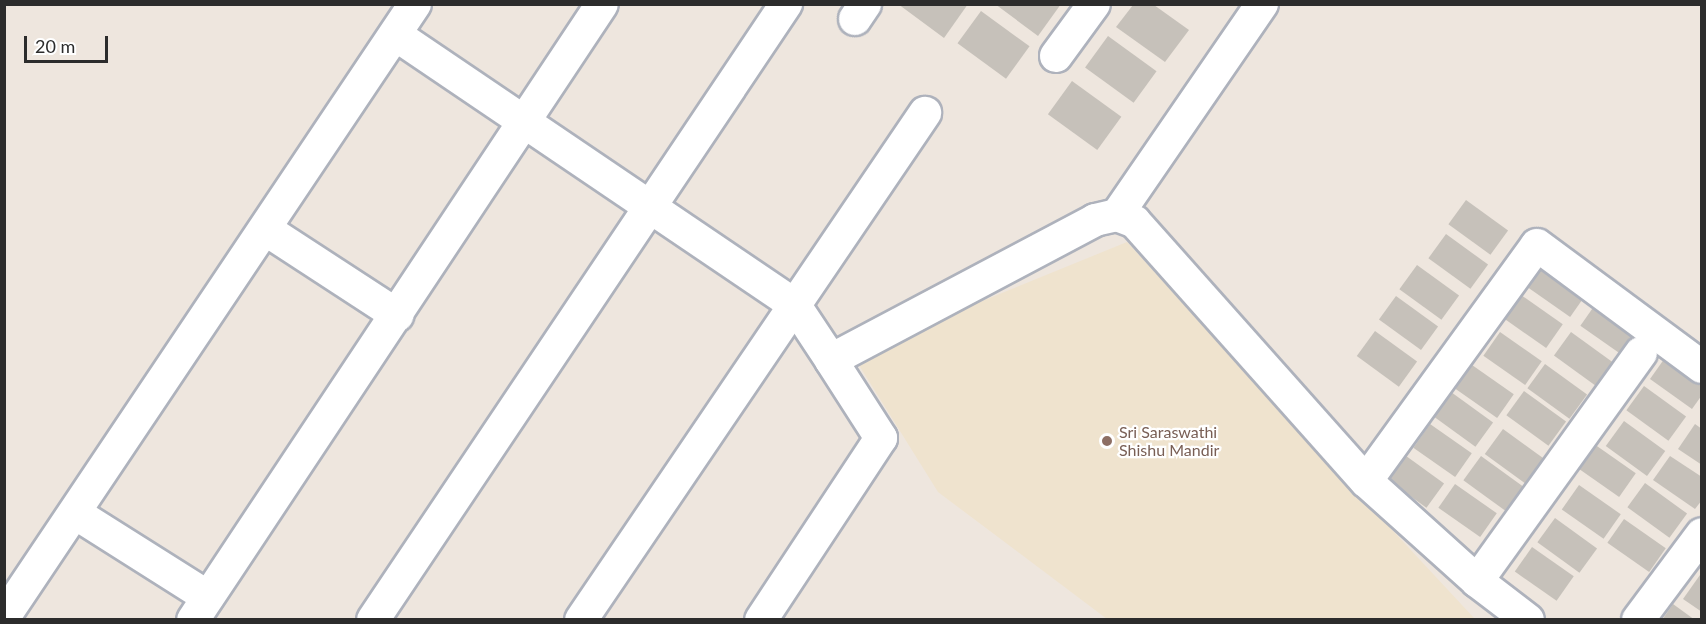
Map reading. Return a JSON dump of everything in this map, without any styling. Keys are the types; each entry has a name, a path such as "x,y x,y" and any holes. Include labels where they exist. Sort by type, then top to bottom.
{"street":[{"path":"4,617 416,4"},
{"path":"75,513 200,608 527,122 602,4"},
{"path":"373,620 653,206 786,4"},
{"path":"1056,57 1094,4"},
{"path":"1117,215 1262,4"},
{"path":"396,35 653,206 794,304 881,438 761,620"},
{"path":"581,620 925,113"},
{"path":"831,360 1095,220 1117,215 1135,222 1366,481 1477,581 1528,620"},
{"path":"265,230 397,315"},
{"path":"1366,481 1537,245 1701,367"},
{"path":"1477,581 1641,353"},
{"path":"1638,620 1701,534"}],"shaded area":[{"name":"Sri Saraswathi Shishu Mandir","path":"1127,242 1475,619 1107,619 938,492 852,354"}],"building":[{"path":"898,4 968,4 944,38"},
{"path":"995,4 1061,4 1038,36"},
{"path":"1133,5 1154,5 1189,30 1165,62 1116,27"},
{"path":"981,11 1030,46 1006,79 957,43"},
{"path":"1108,36 1157,71 1134,103 1085,68"},
{"path":"1072,81 1121,117 1097,150 1048,114"},
{"path":"1466,200 1508,231 1490,255 1448,224"},
{"path":"1446,234 1488,265 1470,289 1428,258"},
{"path":"1545,264 1587,293 1570,317 1528,288"},
{"path":"1417,265 1459,296 1441,320 1399,289"},
{"path":"1521,295 1563,324 1546,348 1504,319"},
{"path":"1396,296 1438,327 1421,350 1379,319"},
{"path":"1597,302 1639,331 1622,355 1580,326"},
{"path":"1375,331 1417,362 1399,387 1357,356"},
{"path":"1500,332 1542,361 1525,385 1483,356"},
{"path":"1571,332 1613,363 1596,386 1554,355"},
{"path":"1667,355 1702,379 1702,395 1692,409 1650,379"},
{"path":"1545,364 1587,395 1569,419 1527,388"},
{"path":"1472,365 1514,394 1497,418 1455,389"},
{"path":"1644,386 1686,417 1668,441 1626,410"},
{"path":"1524,391 1566,422 1548,446 1506,415"},
{"path":"1451,392 1493,423 1475,447 1433,416"},
{"path":"1624,421 1665,451 1647,476 1606,446"},
{"path":"1430,424 1472,453 1455,477 1413,448"},
{"path":"1695,424 1702,429 1702,465 1678,449"},
{"path":"1503,429 1545,460 1527,485 1485,454"},
{"path":"1594,444 1636,473 1619,497 1577,468"},
{"path":"1402,453 1444,484 1426,508 1384,477"},
{"path":"1481,456 1523,487 1505,511 1463,480"},
{"path":"1670,456 1702,477 1702,500 1695,509 1653,480"},
{"path":"1645,483 1687,514 1669,538 1627,507"},
{"path":"1455,484 1497,513 1480,537 1438,508"},
{"path":"1579,485 1621,514 1604,539 1562,510"},
{"path":"1555,518 1597,549 1579,573 1537,542"},
{"path":"1624,519 1666,548 1649,572 1607,543"},
{"path":"1532,547 1574,576 1557,601 1515,572"},
{"path":"1700,575 1702,576 1702,612 1683,599"},
{"path":"1673,604 1695,620 1662,620"}],"place":[{"name":"Sri Saraswathi Shishu Mandir","path":"1107,441"}]}
